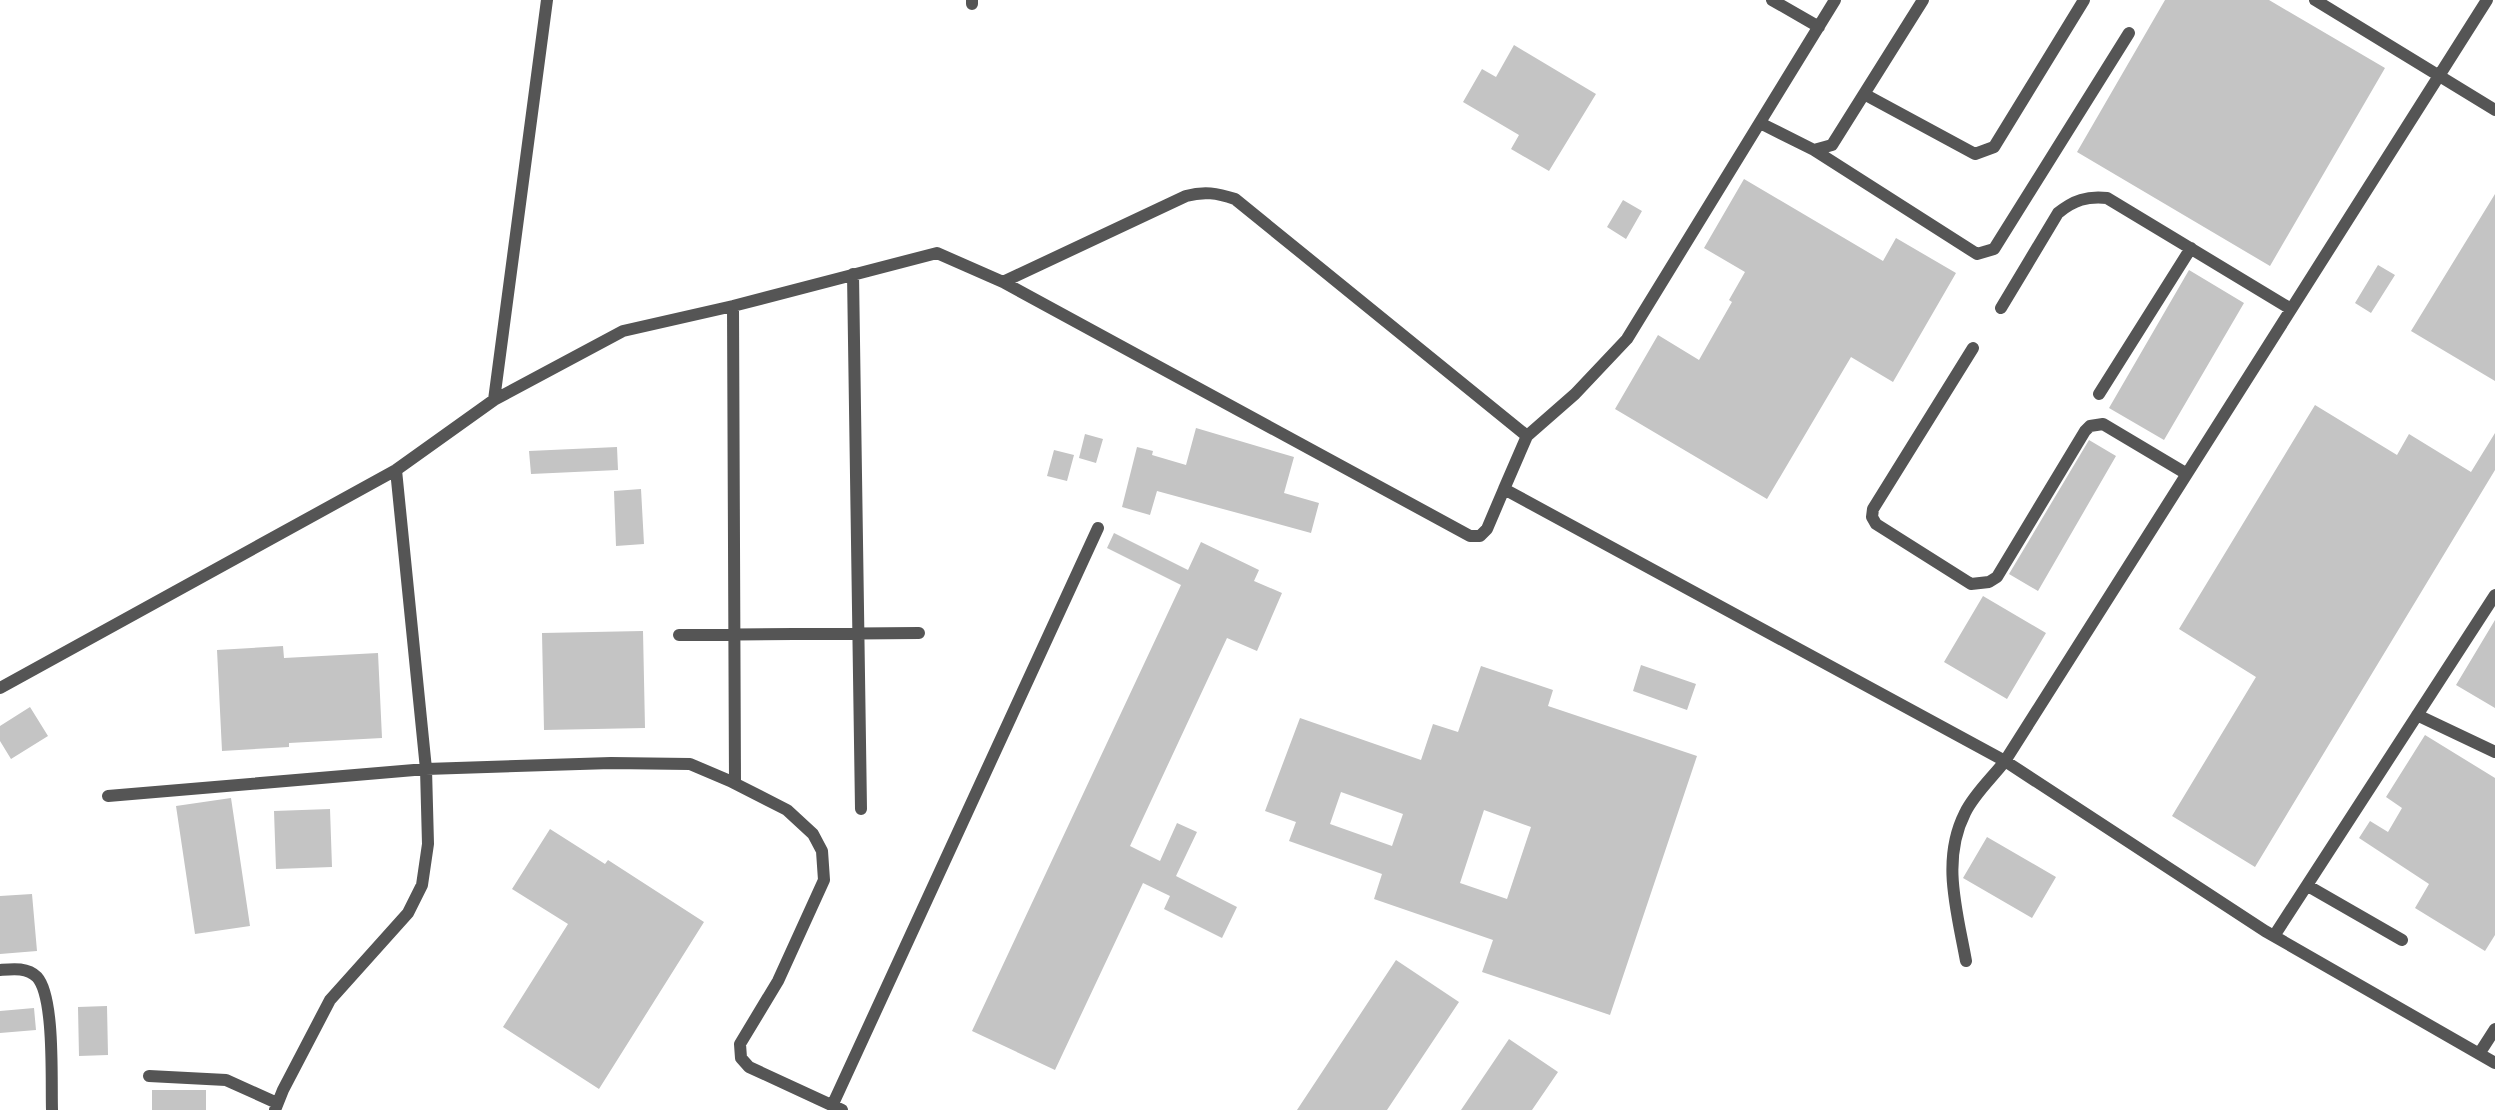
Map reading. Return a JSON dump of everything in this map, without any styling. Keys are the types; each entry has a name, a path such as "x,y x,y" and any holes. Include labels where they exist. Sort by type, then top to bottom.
{"street":[{"path":"494,400 547,0"},
{"path":"1772,0 1818,28"},
{"path":"0,688 396,470 494,400 623,331 733,306 937,253 1003,282 1470,536 1480,536 1487,529 1527,436 1575,394 1627,339 1835,0"},
{"path":"1814,150 1832,145 1923,0"},
{"path":"1864,94 1975,154 1994,147 2084,0"},
{"path":"2315,0 2495,110"},
{"path":"1966,961 1952,877 1953,845 1965,812 2005,761 2487,0"},
{"path":"1760,123 1814,150 1977,254 1994,249 2129,34"},
{"path":"1003,282 1186,196 1200,192 1216,193 1235,199 1527,436"},
{"path":"2001,308 2058,214 2071,203 2090,196 2107,198 2291,309"},
{"path":"2099,394 2190,248"},
{"path":"853,274 861,810"},
{"path":"733,306 735,783"},
{"path":"1973,348 1873,509 1872,517 1876,524 1971,584 1989,582 1997,577 2084,431 2090,426 2103,424 2187,474"},
{"path":"149,1076 226,1080 276,1107 330,1000 408,913 422,885 428,844 426,769 396,470"},
{"path":"1504,490 2005,761 2274,936 2495,1063"},
{"path":"108,796 426,769 611,763 690,764 735,783 787,810 813,834 822,851 824,880 778,981 740,1044 741,1058 749,1067 837,1108 1098,528"},
{"path":"2274,936 2495,595"},
{"path":"679,635 920,633"},
{"path":"2417,715 2495,752"},
{"path":"2308,886 2402,940"},
{"path":"0,970 22,969 36,976 44,991 49,1010 52,1110"},
{"path":"2479,1054 2495,1028"}],"building":[{"path":"2165,0 2269,0 2385,68 2270,266 2077,152"},
{"path":"1514,45 1596,94 1549,171 1511,149 1519,135 1463,102 1482,69 1496,77"},
{"path":"1744,179 1883,261 1896,238 1956,273 1893,382 1851,357 1767,499 1615,409 1658,335 1699,360 1732,302 1729,300 1745,272 1704,248"},
{"path":"2495,194 2495,381 2411,331"},
{"path":"1623,200 1642,211 1626,239 1607,227"},
{"path":"2378,265 2395,275 2371,313 2355,303"},
{"path":"2189,270 2244,303 2164,440 2109,408"},
{"path":"2315,405 2397,455 2409,434 2471,472 2495,433 2495,470 2255,867 2172,816 2256,677 2179,629"},
{"path":"1196,428 1294,457 1284,493 1319,503 1311,533 1157,491 1150,515 1122,507 1137,447 1153,451 1152,455 1186,465"},
{"path":"1085,434 1103,439 1096,463 1079,458"},
{"path":"2089,440 2116,456 2038,591 2009,574"},
{"path":"617,447 618,470 531,474 529,451"},
{"path":"1054,450 1074,455 1067,481 1047,476"},
{"path":"641,489 644,544 616,546 614,491"},
{"path":"1114,533 1188,570 1201,542 1259,570 1254,581 1282,593 1257,651 1227,638 1130,846 1160,861 1177,823 1197,832 1176,876 1237,907 1222,938 1164,909 1170,896 1143,883 1055,1070 972,1031 1181,585 1107,548"},
{"path":"1983,596 2046,633 2007,699 1944,662"},
{"path":"2495,620 2495,708 2456,685"},
{"path":"643,631 645,728 544,730 542,633"},
{"path":"283,646 284,658 378,653 382,738 289,743 289,747 222,751 217,650"},
{"path":"1641,665 1696,684 1687,710 1633,691"},
{"path":"1481,666 1553,690 1548,706 1697,756 1610,1015 1482,972 1493,940 1374,899 1382,874 1289,841 1296,822 1265,811 1300,718 1421,760 1433,724 1458,732","holes":["1341,792 1403,814 1392,846 1330,824","1484,810 1531,827 1507,899 1460,883"]},
{"path":"30,707 48,736 11,759 0,741 0,726"},
{"path":"2425,735 2495,778 2495,935 2485,951 2415,908 2429,884 2359,838 2370,821 2388,832 2402,808 2386,797"},
{"path":"231,798 250,926 195,934 176,806"},
{"path":"330,809 332,867 276,869 274,811"},
{"path":"550,829 605,864 608,860 704,922 599,1089 503,1027 568,924 512,889"},
{"path":"1987,837 2056,877 2032,918 1963,878"},
{"path":"32,894 37,951 0,954 0,896"},
{"path":"1396,960 1459,1002 1387,1110 1297,1110"},
{"path":"107,1006 108,1055 79,1056 78,1007"},
{"path":"34,1008 36,1030 0,1033 0,1011"},
{"path":"1509,1039 1558,1072 1532,1110 1461,1110"},
{"path":"152,1090 206,1090 206,1110 152,1110"}]}
